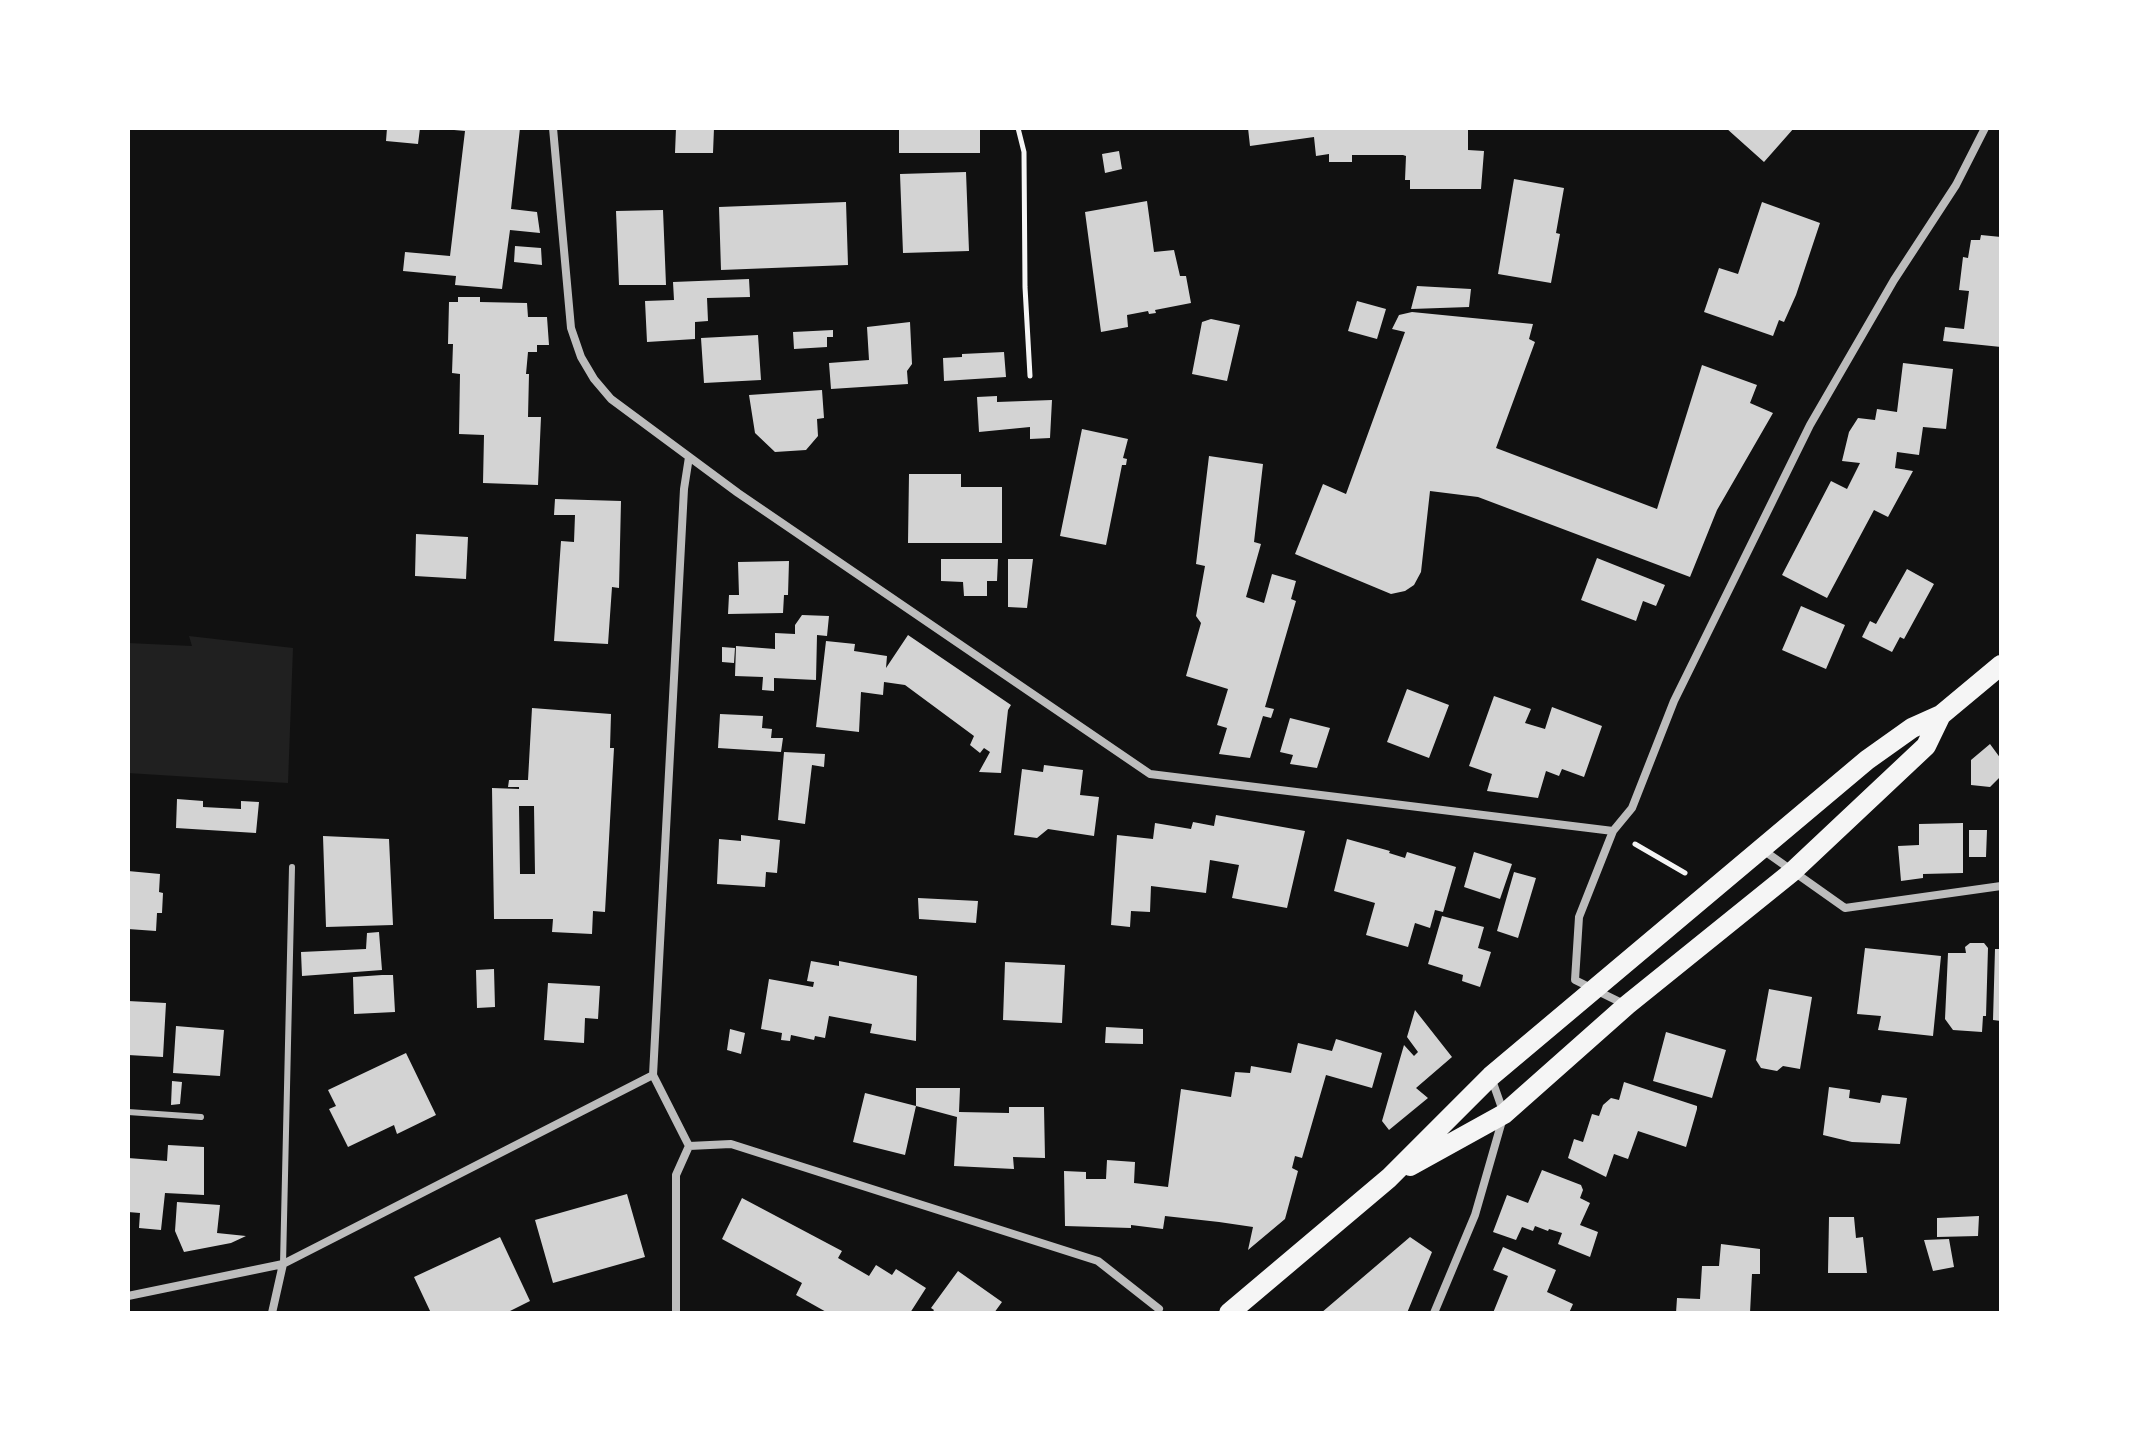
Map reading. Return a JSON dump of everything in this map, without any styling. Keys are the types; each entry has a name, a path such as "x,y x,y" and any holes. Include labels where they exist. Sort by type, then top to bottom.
{"main road":[{"path":"1229,1313 1389,1178 1491,1076 1867,760 1912,728 1941,715 2001,665"},
{"path":"1389,1178 1504,1114 1627,1005 1792,872 1926,746 1941,715"}],"street":[{"path":"553,128 571,328 581,357 611,399 751,502 1150,774 1613,831"},
{"path":"1627,1005 1575,980 1579,917 1613,831 1632,808 1674,701 1810,425 1894,280 1956,185 1985,128"},
{"path":"689,457 683,505 653,1075 689,1146"},
{"path":"1763,850 1845,908 2001,886"},
{"path":"128,1296 283,1264 653,1075"},
{"path":"1434,1313 1475,1215 1504,1114 1491,1076"},
{"path":"689,1146 731,1144 1098,1261 1159,1309"},
{"path":"676,1313 676,1175 689,1146"},
{"path":"272,1313 283,1264"}],"lane":[{"path":"283,1264 292,867"},
{"path":"128,1112 201,1117"}],"path":[{"path":"1018,128 1024,152 1025,287 1030,376"},
{"path":"1613,831 1714,890"}],"shaded area":[{"path":"189,636 293,648 288,783 128,773 128,643 192,646"}],"building":[{"path":"387,128 420,128 418,144 386,141"},
{"path":"454,128 520,128 511,209 537,212 540,233 510,230 502,289 455,285 456,276 403,271 405,252 450,256 465,131"},
{"path":"676,128 714,128 713,153 675,153"},
{"path":"899,128 980,128 980,153 899,153"},
{"path":"1248,128 1468,130 1468,150 1484,151 1481,189 1410,189 1410,180 1405,180 1406,156 1352,155 1352,162 1329,162 1329,154 1316,156 1314,137 1250,146"},
{"path":"1726,128 1794,128 1764,162"},
{"path":"1119,151 1122,169 1105,173 1102,154"},
{"path":"966,172 969,251 903,253 900,174"},
{"path":"1514,179 1564,188 1551,283 1498,274"},
{"path":"1147,201 1154,252 1174,250 1180,276 1186,276 1191,303 1155,310 1156,313 1149,314 1148,311 1127,315 1128,327 1101,332 1085,212"},
{"path":"846,202 848,265 721,270 719,207"},
{"path":"1762,202 1820,223 1796,295 1784,322 1779,320 1773,336 1704,312 1719,268 1738,274"},
{"path":"663,210 666,285 619,285 616,211"},
{"path":"1981,235 2001,237 2001,347 1943,341 1945,327 1964,329 1969,291 1959,290 1963,257 1968,258 1971,240 1980,240"},
{"path":"515,246 541,248 542,265 514,262"},
{"path":"749,279 750,297 707,298 708,321 695,322 695,339 647,342 645,301 674,300 673,282"},
{"path":"1417,286 1471,289 1469,307 1411,309"},
{"path":"458,297 480,297 480,302 527,303 528,317 547,317 549,345 537,345 537,352 528,352 526,374 529,374 528,417 541,417 538,485 483,483 484,435 459,434 460,374 452,373 453,344 448,344 449,302 458,302"},
{"path":"1357,301 1386,309 1377,339 1348,331"},
{"path":"1412,312 1533,324 1529,339 1535,342 1496,448 1657,509 1702,365 1757,385 1750,403 1773,413 1717,510 1690,577 1478,497 1430,491 1421,572 1414,585 1405,591 1391,594 1295,554 1323,484 1346,494 1405,332 1392,329 1399,315"},
{"path":"1211,319 1240,325 1227,381 1192,374 1202,322"},
{"path":"910,322 912,364 907,371 908,384 831,389 829,363 869,360 867,327"},
{"path":"833,330 833,337 827,337 827,347 794,349 793,332"},
{"path":"758,335 761,380 704,383 701,338"},
{"path":"1004,352 1006,377 944,381 943,358"},
{"path":"1903,363 1953,369 1946,429 1923,427 1919,455 1897,452 1895,468 1913,471 1888,517 1874,510 1827,598 1782,575 1831,481 1847,489 1860,463 1842,461 1849,432 1858,418 1875,420 1877,409 1897,412"},
{"path":"822,390 824,418 817,419 818,436 806,450 775,452 755,433 749,395"},
{"path":"997,396 997,402 1052,400 1050,438 1030,439 1030,427 979,432 977,397"},
{"path":"1082,429 1128,439 1123,458 1127,459 1126,465 1122,465 1106,545 1060,536"},
{"path":"1209,456 1263,464 1254,542 1261,544 1246,597 1264,603 1272,574 1296,581 1291,599 1296,601 1265,707 1274,709 1271,718 1263,716 1250,758 1219,754 1227,728 1217,725 1228,689 1186,676 1201,623 1196,616 1205,566 1196,564"},
{"path":"909,474 961,474 961,487 1002,487 1002,543 908,543"},
{"path":"555,499 621,501 619,588 612,587 608,644 554,641 561,541 574,542 575,515 554,515"},
{"path":"416,534 468,537 466,579 415,576"},
{"path":"1597,558 1665,585 1656,606 1643,601 1636,621 1581,600"},
{"path":"941,559 998,559 997,581 987,581 987,596 964,596 963,582 941,581"},
{"path":"1008,559 1033,559 1027,608 1008,607"},
{"path":"789,561 788,595 784,595 783,613 728,614 729,595 739,595 738,562"},
{"path":"1907,569 1934,584 1904,639 1900,637 1892,652 1862,637 1870,621 1876,624"},
{"path":"1801,606 1845,625 1826,669 1782,650"},
{"path":"802,615 829,616 827,636 817,635 816,680 774,678 774,691 762,690 763,677 735,676 736,646 775,649 775,633 795,634 795,625"},
{"path":"908,635 1011,705 1001,773 979,772 990,752 984,748 980,753 970,745 974,736 905,685 884,682 883,695 861,692 859,732 816,727 826,641 855,644 854,651 887,656 886,668"},
{"path":"722,647 735,648 734,663 722,662"},
{"path":"1407,689 1449,705 1429,758 1387,742"},
{"path":"1494,696 1531,709 1525,723 1545,729 1552,707 1602,726 1584,777 1562,769 1559,776 1546,771 1538,798 1487,791 1492,774 1469,766"},
{"path":"532,708 611,714 610,748 614,748 605,912 593,911 592,934 552,932 553,919 494,919 492,788 519,789 508,787 509,780 528,780","holes":["519,806 534,806 535,874 520,874"]},
{"path":"720,714 763,716 762,728 772,729 771,738 783,738 781,752 718,748"},
{"path":"1290,718 1330,728 1317,768 1290,764 1293,755 1280,752"},
{"path":"1990,744 2001,759 2001,776 1990,787 1971,785 1971,760"},
{"path":"784,752 825,754 824,767 812,765 805,824 778,820"},
{"path":"1044,765 1083,770 1080,795 1099,797 1094,836 1048,829 1037,838 1014,835 1022,769 1043,772"},
{"path":"177,799 203,801 203,807 241,809 241,801 259,802 256,833 176,828"},
{"path":"1216,815 1305,831 1287,908 1232,898 1239,865 1210,860 1206,893 1151,886 1150,912 1131,911 1130,927 1111,925 1117,835 1153,839 1155,823 1191,829 1193,822 1214,826"},
{"path":"1963,823 1963,873 1923,874 1923,878 1901,881 1898,846 1919,845 1919,824"},
{"path":"1969,830 1987,830 1986,857 1969,857"},
{"path":"741,835 780,840 777,873 766,872 765,887 717,884 719,839 741,841"},
{"path":"323,836 389,839 393,925 326,927"},
{"path":"1347,839 1405,858 1407,852 1456,867 1443,912 1435,910 1430,928 1415,923 1408,947 1366,935 1375,903 1334,891"},
{"path":"1474,852 1512,864 1500,899 1464,887"},
{"path":"128,871 160,874 162,913 157,913 156,931 128,929"},
{"path":"1514,872 1536,878 1518,938 1497,931"},
{"path":"918,898 978,901 976,923 919,919"},
{"path":"1442,916 1484,927 1478,948 1491,952 1480,987 1462,981 1463,975 1428,964"},
{"path":"379,932 382,970 302,976 301,952 366,949 367,933"},
{"path":"1970,943 1984,943 1988,948 1986,1016 1983,1016 1982,1032 1953,1030 1945,1019 1948,953 1966,953 1965,947"},
{"path":"1865,948 1941,956 1933,1036 1878,1030 1881,1016 1857,1014"},
{"path":"1995,949 2001,949 2001,1021 1993,1020"},
{"path":"811,961 839,966 839,961 917,976 916,1041 870,1033 872,1024 829,1016 825,1038 815,1036 814,1040 791,1035 790,1041 781,1040 782,1033 761,1029 769,979 813,987 814,982 807,981"},
{"path":"1005,962 1065,965 1062,1023 1003,1020"},
{"path":"494,969 495,1007 477,1008 476,970"},
{"path":"393,975 395,1012 354,1014 353,977"},
{"path":"548,983 600,986 598,1019 585,1018 584,1043 544,1040"},
{"path":"1769,989 1812,997 1800,1069 1783,1066 1777,1071 1761,1068 1756,1060"},
{"path":"128,1001 166,1003 163,1057 128,1055"},
{"path":"1415,1010 1452,1057 1416,1088 1428,1098 1389,1130 1382,1121 1404,1045 1414,1056 1418,1052 1407,1037"},
{"path":"176,1026 224,1030 220,1076 173,1073"},
{"path":"1106,1027 1143,1029 1143,1044 1105,1043"},
{"path":"730,1029 745,1033 741,1054 727,1050"},
{"path":"1666,1032 1726,1050 1712,1098 1653,1081"},
{"path":"1336,1039 1382,1053 1372,1088 1326,1075 1302,1158 1295,1156 1292,1168 1298,1171 1285,1219 1248,1250 1253,1227 1219,1222 1165,1216 1163,1229 1131,1225 1131,1228 1065,1226 1064,1171 1086,1172 1086,1179 1106,1179 1107,1160 1135,1162 1134,1183 1168,1187 1181,1089 1231,1097 1235,1072 1250,1073 1251,1066 1291,1073 1298,1043 1332,1051"},
{"path":"406,1053 436,1115 397,1134 394,1125 348,1147 329,1109 336,1106 328,1090"},
{"path":"172,1081 182,1082 180,1104 171,1105"},
{"path":"1624,1082 1697,1106 1697,1109 1686,1147 1638,1131 1628,1159 1614,1154 1606,1177 1568,1158 1574,1139 1583,1142 1592,1114 1599,1116 1603,1105 1611,1098 1619,1100"},
{"path":"1829,1087 1850,1090 1849,1098 1880,1103 1882,1095 1907,1098 1900,1144 1852,1142 1823,1135"},
{"path":"916,1088 960,1088 959,1112 1009,1113 1009,1107 1044,1107 1045,1158 1013,1157 1014,1169 954,1166 957,1117 916,1106"},
{"path":"865,1093 916,1106 905,1155 853,1142"},
{"path":"168,1145 204,1147 204,1195 165,1193 161,1230 139,1228 140,1213 128,1212 128,1158 167,1161"},
{"path":"1542,1170 1581,1185 1580,1198 1590,1203 1580,1225 1598,1232 1590,1257 1558,1244 1562,1233 1549,1229 1535,1226 1533,1231 1522,1227 1516,1240 1493,1232 1507,1195 1528,1203"},
{"path":"627,1194 645,1257 553,1283 535,1220"},
{"path":"742,1198 842,1251 838,1258 869,1276 876,1265 892,1275 896,1269 926,1288 910,1313 828,1313 796,1295 802,1283 722,1239"},
{"path":"177,1202 220,1205 217,1233 246,1236 231,1243 184,1252 175,1231"},
{"path":"1979,1216 1978,1236 1937,1237 1937,1218"},
{"path":"1829,1217 1854,1217 1856,1238 1863,1237 1867,1273 1828,1273"},
{"path":"500,1237 530,1301 506,1313 431,1313 414,1277"},
{"path":"1410,1237 1432,1252 1407,1313 1321,1313"},
{"path":"1949,1239 1954,1267 1933,1271 1924,1240"},
{"path":"1721,1244 1760,1249 1760,1274 1752,1274 1750,1313 1676,1313 1677,1298 1700,1299 1702,1266 1719,1266"},
{"path":"1503,1247 1556,1270 1547,1292 1573,1304 1569,1313 1493,1313 1508,1276 1493,1270"},
{"path":"958,1271 1002,1302 994,1313 932,1313 934,1310 931,1308"}]}
